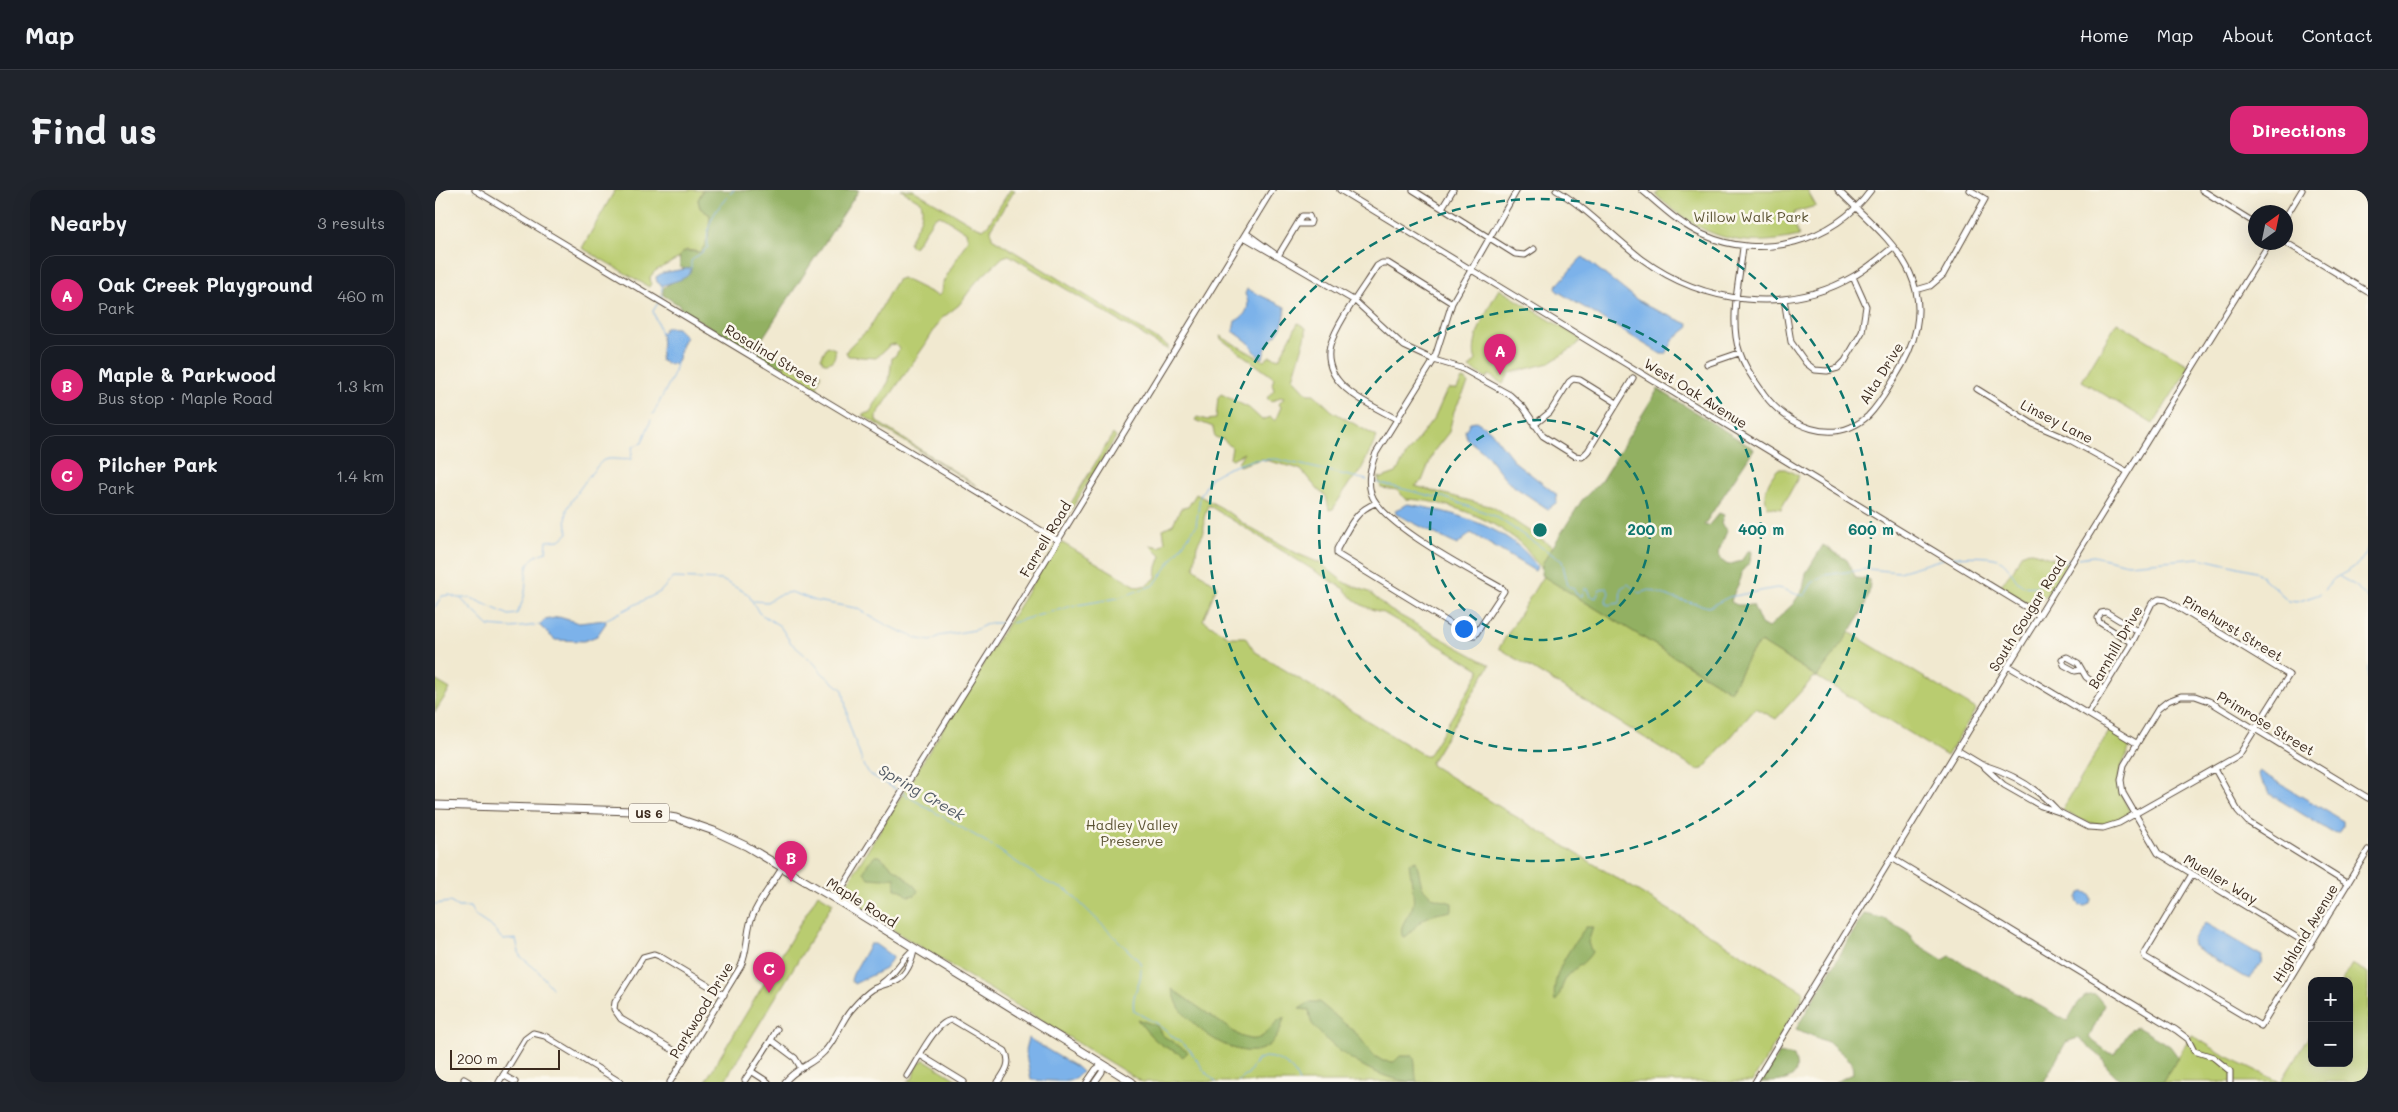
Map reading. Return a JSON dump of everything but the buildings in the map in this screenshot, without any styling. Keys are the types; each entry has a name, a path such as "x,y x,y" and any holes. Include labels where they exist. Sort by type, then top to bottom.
{"main road":[{"name":"Maple Road","path":"435,805 624,811 657,814 695,824 730,838 782,868 1132,1082"}],"street":[{"name":"Rosalind Street","path":"475,190 1057,540"},
{"name":"Farrell Road","path":"835,900 1272,190"},
{"name":"West Oak Avenue","path":"1340,190 1631,366 1944,559 2039,615"},
{"path":"1413,190 1515,254 1525,256 1535,249"},
{"path":"1442,208 1453,190"},
{"path":"1376,503 1364,509 1353,520 1337,549 1337,554 1469,635 1475,635 1504,592 1503,589 1390,520 1376,503 1369,481 1371,466 1376,453 1434,360 1452,304 1517,190"},
{"path":"1556,190 1658,270 1691,287 1737,299 1784,299 1808,294 1853,277 1893,247"},
{"path":"1642,190 1687,226 1719,241 1743,247 1764,248 1801,240 1821,233 1856,208 1871,190"},
{"name":"Alta Drive","path":"1743,247 1737,299 1736,336 1739,353 1748,372 1773,407 1798,425 1814,430 1832,431 1850,427 1866,417 1879,404 1908,357 1919,314 1916,290 1910,273 1893,247 1838,190"},
{"path":"1916,290 1930,286 1943,275 1985,199 1969,190"},
{"path":"2202,190 2248,219"},
{"path":"2293,206 2303,190"},
{"path":"1278,256 1299,224"},
{"path":"1245,235 1269,253 1278,256 1355,301 1398,341 1434,360 1461,368 1509,395 1523,408 1534,425 1549,440 1575,456 1582,457 1588,451 1633,378 1644,374"},
{"path":"2293,247 2368,292"},
{"name":"South Gougar Road","path":"1755,1082 1807,1000 2039,615 2265,250"},
{"path":"1398,420 1348,390 1337,380 1330,367 1329,347 1355,301 1377,266 1382,262 1388,263 1452,304"},
{"path":"1784,299 1791,342 1806,364 1815,370 1827,372 1838,368 1863,332 1866,306 1853,277"},
{"path":"1707,364 1739,353"},
{"path":"1631,366 1633,378"},
{"path":"1534,425 1550,412 1569,382 1573,379 1580,380 1617,403"},
{"name":"Linsey Lane","path":"1977,389 2033,424 2069,438 2127,472"},
{"name":"Barnhill Drive","path":"2088,714 2132,643 2153,603 2159,599 2166,600"},
{"name":"Pinehurst Street","path":"2166,600 2289,675 2256,729"},
{"path":"2132,643 2099,622 2098,618 2101,613 2107,612 2137,631"},
{"path":"2008,666 2136,743"},
{"path":"2081,670 2090,681 2103,690"},
{"name":"Primrose Street","path":"2135,814 2123,793 2121,780 2123,765 2158,709 2168,701 2181,696 2202,698 2368,798"},
{"path":"1957,750 1982,765 2004,785 2041,806 2059,812 2080,824 2096,828 2112,826 2215,770 2239,755 2256,729"},
{"path":"1982,765 2003,771 2038,792 2059,812"},
{"path":"2215,770 2238,811 2248,822 2348,884"},
{"name":"Mueller Way","path":"2135,814 2159,853 2311,946"},
{"name":"Highland Avenue","path":"2192,874 2144,955 2261,1026 2368,850"},
{"path":"1892,858 2176,1030 2188,1038 2194,1051 2198,1054 2213,1057 2223,1063 2231,1071 2230,1082"},
{"name":"Parkwood Drive","path":"670,1082 746,956 748,930 754,912 782,868"},
{"path":"875,988 901,976 913,958 914,949"},
{"path":"785,1082 794,1072 823,1053 837,1036 850,1011 896,971 907,954 914,949"},
{"path":"685,1057 616,1014 615,1002 643,957 654,954 723,995"},
{"path":"907,1076 942,1023 947,1020 959,1022 1005,1051 1008,1061 1007,1068 998,1082"},
{"path":"745,1080 777,1029"},
{"path":"499,1082 525,1039 533,1033 545,1036 620,1082"},
{"path":"771,1040 795,1058 801,1068"},
{"path":"920,1055 964,1082"},
{"path":"1087,1082 1096,1069 1103,1064"},
{"path":"1095,1082 1102,1072 1103,1064"},
{"path":"751,1071 768,1082"},
{"path":"503,1075 515,1082"},
{"path":"463,1079 469,1082"}],"green space":[{"path":"615,190 703,190 698,200 700,208 710,215 710,230 704,248 701,252 686,250 679,258 655,271 650,277 651,284 649,287 582,248"},
{"path":"703,190 859,190 762,339 762,344 785,363 782,367 773,365 682,310 679,305 663,295 663,288 690,271 680,267 679,260 682,253 687,251 701,252 708,238 710,215 700,208 698,200"},
{"path":"901,190 913,190 983,229 988,225 1010,190 1015,190 991,228 992,238 1168,346 1168,350 1009,255 1003,257 976,282 959,305 941,319 876,416 876,421 977,486 862,415 870,412 889,381 892,358 899,349 895,344 890,345 876,358 848,356 846,352 870,327 897,280 902,278 938,296 941,293 942,284 968,239 966,232 940,215 934,218 915,246 912,247 909,244 922,213 921,202"},
{"name":"Willow Walk Park","path":"1660,190 1807,190 1816,206 1795,212 1792,217 1799,236 1777,240 1739,240 1705,230 1689,221 1656,195"},
{"path":"1499,289 1581,339 1576,346 1549,363 1510,373 1503,384 1489,375 1487,378 1469,368 1476,360 1474,353 1477,334"},
{"path":"2117,322 2190,366 2153,424 2082,381"},
{"path":"1298,323 1306,328 1306,335 1293,378 1308,394 1314,394 1332,411 1377,437 1359,474 1350,482 1333,509 1329,510 1326,496 1319,491 1301,470 1261,459 1239,466 1238,462 1244,453 1232,459 1230,458 1232,448 1224,440 1215,437 1213,427 1195,420 1197,417 1207,420 1216,419 1218,397 1221,394 1249,408 1262,420 1271,417 1275,421 1281,407 1279,404 1284,398 1280,397 1271,402 1267,398 1274,390 1272,384 1274,378 1221,339 1220,336 1264,361 1270,356 1279,359"},
{"path":"827,346 835,349 835,355 832,361 824,363 821,358"},
{"path":"785,363 800,371 810,367 821,374 817,386 819,391 783,370"},
{"path":"1462,379 1466,380 1468,384 1454,411 1449,432 1434,451 1422,481 1415,486 1493,507 1553,547 1542,568 1519,542 1480,518 1450,506 1405,499 1398,490 1381,488 1378,477 1382,478 1396,473 1407,454 1435,417 1446,392 1449,389 1457,389"},
{"path":"1658,389 1754,449 1704,525 1708,526 1719,513 1724,515 1721,524 1727,531 1718,553 1722,561 1728,565 1741,561 1748,551 1751,551 1750,562 1742,571 1741,579 1731,602 1737,605 1753,605 1761,624 1768,628 1793,604 1803,589 1806,573 1823,545 1847,560 1856,578 1869,579 1866,603 1860,616 1817,677 1761,642 1751,652 1730,691 1541,575 1542,564 1582,500 1601,481"},
{"path":"1113,434 1116,437 1063,523 1059,523"},
{"path":"1778,469 1785,469 1799,476 1781,509 1768,507 1765,497 1769,482"},
{"name":"Hadley Valley Preserve","path":"1196,494 1222,508 1250,528 1298,554 1320,563 1345,583 1369,592 1390,610 1490,665 1431,762 1431,765 1804,992 1801,997 1803,998 1752,1082 1142,1082 842,899 842,892 1059,541 1138,587 1147,585 1156,578 1161,556 1150,545 1160,547 1165,542 1163,529 1173,524 1181,508 1188,507","holes":["1208,505 1344,589 1361,604 1382,612 1479,669 1480,671 1428,756 1425,756 1254,651 1245,637 1229,637 1203,620 1217,586 1194,568 1197,545 1204,532 1204,518"]},
{"path":"2029,551 2067,563 2047,595 2034,603 2015,598 2000,586 2014,569 2021,554"},
{"path":"1543,576 1730,691 1747,659 1761,642 1817,677 1813,678 1776,719 1756,708 1703,769 1697,770 1499,648"},
{"path":"1849,632 1976,709 1947,756 1817,677"},
{"path":"435,680 450,689 435,712"},
{"path":"2110,730 2131,744 2121,768 2119,780 2121,794 2130,813 2122,819 2105,825 2079,819 2062,810"},
{"path":"875,856 880,856 910,881 918,891 915,895 908,896 901,890 895,889 895,877 883,879 869,878 864,872 868,863"},
{"path":"1416,860 1422,887 1432,897 1452,903 1452,911 1425,918 1410,933 1403,937 1403,925 1413,905 1409,863"},
{"path":"818,894 833,903 724,1082 705,1082"},
{"path":"1864,914 1882,918 1909,933 1914,942 1943,960 1950,956 2067,1021 2082,999 2086,996 2096,995 2104,1005 2089,1038 2109,1053 2115,1054 2131,1029 2137,1027 2170,1046 2178,1057 2162,1082 2122,1082 2108,1068 2101,1057 2078,1038 2066,1042 2044,1082 1835,1082 1853,1074 1852,1062 1830,1043 1796,1029"},
{"path":"1586,927 1593,927 1588,943 1592,952 1567,977 1555,1002 1556,982 1563,962"},
{"path":"2352,964 2368,973 2368,1082 2281,1082 2308,1038 2308,1067 2353,1067 2353,977 2344,977"},
{"path":"1172,989 1240,1036 1249,1039 1255,1039 1265,1034 1284,1017 1277,1036 1266,1047 1253,1051 1237,1049 1206,1034 1192,1022 1180,1008"},
{"path":"1310,1002 1319,1002 1357,1034 1373,1055 1383,1061 1394,1062 1400,1056 1413,1056 1417,1082 1403,1081 1374,1072 1347,1056 1313,1025 1309,1010 1299,1009"},
{"path":"1137,1019 1157,1026 1162,1035 1188,1052 1183,1057 1162,1045"},
{"path":"2192,1035 2222,1054 2280,1082 2162,1082"},
{"path":"1779,1053 1794,1056 1796,1071 1793,1076 1783,1081 1760,1082"},
{"path":"923,1060 960,1082 906,1082 913,1078 915,1069"}],"water":[{"path":"1583,257 1633,297 1649,307 1688,324 1689,327 1674,339 1666,354 1661,354 1557,291 1556,286"},
{"path":"691,268 688,275 680,280 662,286 657,282 656,277 662,273"},
{"path":"1247,289 1285,307 1283,323 1268,345 1263,358 1259,357 1248,342 1233,331 1235,321 1247,310 1248,302 1245,294"},
{"path":"666,327 677,328 686,337 676,363 669,364 661,361 661,334"},
{"path":"1476,421 1490,430 1515,462 1556,494 1557,502 1548,509 1509,483 1486,454 1467,439 1465,431 1470,422"},
{"path":"1408,504 1462,517 1497,532 1512,541 1526,553 1537,567 1535,571 1471,533 1457,545 1396,514 1395,510"},
{"path":"559,617 579,623 605,620 606,623 597,636 584,641 555,640 539,625 545,620"},
{"path":"2259,771 2343,821 2343,826 2339,833 2331,832 2270,794 2258,775"},
{"path":"2081,892 2087,892 2091,899 2087,906 2081,906 2077,902 2077,896"},
{"path":"2205,923 2262,956 2261,963 2250,979 2193,946 2192,940"},
{"path":"870,944 875,944 893,957 885,969 854,984 851,980 853,974"},
{"path":"1028,1038 1082,1072 1074,1079 1068,1081 1031,1080 1025,1050"}],"waterway":[{"path":"691,268 691,261 708,247 708,230 713,216 734,190"},
{"path":"661,299 662,286"},
{"path":"658,303 653,311 661,334"},
{"path":"653,414 673,376 676,363"},
{"path":"435,607 442,596 450,595 458,598 471,598 509,615 517,614 524,595 527,567 538,555 546,552 547,541 560,540 568,533 566,522 567,510 578,492 604,460 631,459 633,446 642,443 651,420"},
{"path":"1011,623 1072,606 1118,598 1154,585 1196,526 1200,497 1210,478 1226,469 1252,460 1276,459 1367,480"},
{"path":"1371,481 1435,497 1440,496 1495,516 1562,561 1568,586 1573,588 1576,594 1582,596 1584,589 1588,589 1591,596 1596,598 1600,589 1607,588 1609,593 1606,600 1607,605 1620,603 1621,588 1628,584 1639,593 1650,590 1709,607 1729,597 1776,588 1805,595 1812,583 1825,575 1868,569 1899,572 1943,559"},
{"path":"2324,590 2335,578 2350,570 2359,562 2368,547"},
{"path":"1949,558 1975,556 1996,558 2005,564 2019,583 2030,587 2039,585 2050,567 2070,560"},
{"path":"2078,558 2093,556 2128,564 2199,558 2256,571 2289,601 2297,602 2320,594"},
{"path":"2340,577 2356,586 2368,599"},
{"name":"Spring Creek","path":"605,620 660,592 673,578 722,580 748,594 759,613 780,626 791,643 843,690 849,724 864,767 871,775 899,791"},
{"path":"754,601 767,602 778,595 791,592 816,601 856,608 888,626 919,639 931,641 939,636 975,630 989,623 1004,623"},
{"name":"Spring Creek","path":"461,599 489,626 511,628 539,625"},
{"path":"2368,667 2368,678"},
{"name":"Spring Creek","path":"902,793 988,843 1046,882 1068,891 1140,962 1141,976 1134,997 1134,1011 1157,1024 1190,1050 1205,1072 1216,1082"},
{"path":"435,904 450,902 458,907 470,907 475,916 493,928 503,940 516,939 520,956 538,971 552,988"},
{"name":"Spring Creek","path":"1238,1082 1248,1074 1257,1060 1265,1057 1276,1059 1286,1064 1294,1072 1299,1082"}],"place":[{"name":"Oak Creek Playground","path":"1500,375"},
{"name":"Maple & Parkwood","path":"791,882"},
{"name":"Pilcher Park","path":"769,993"}]}
